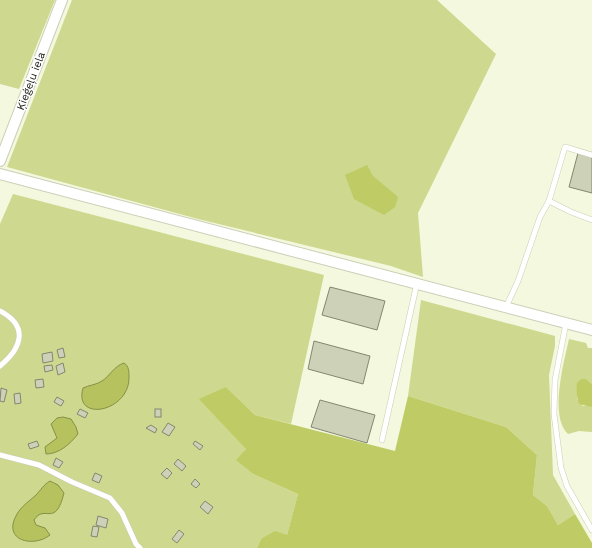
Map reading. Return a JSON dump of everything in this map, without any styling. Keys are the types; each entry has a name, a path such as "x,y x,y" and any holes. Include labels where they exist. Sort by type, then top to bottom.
{"street":[{"name":"Ķieģeļu iela","path":"0,161 62,0"},
{"path":"0,174 592,330"}],"lane":[{"path":"506,307 518,281 540,217 549,201 565,147 592,155"},
{"path":"549,201 592,220"},
{"path":"382,440 417,283"},
{"path":"0,311 15,322 19,333 18,343 14,352 0,366"},
{"path":"566,323 555,380 554,414 560,460 568,486 592,530"},
{"path":"0,455 39,465 66,480 110,498 122,513 136,544 140,548"}],"shaded area":[{"path":"0,0 55,0 19,89 0,84"},
{"path":"72,0 437,0 496,54 418,213 423,277 391,266 198,219 7,167"},
{"path":"367,165 373,176 398,197 395,207 384,215 354,199 345,175"},
{"path":"13,194 324,275 291,424 255,415 226,387 246,449 237,460 253,474 298,494 287,535 261,539 257,548 0,548 0,224"},
{"path":"421,300 555,336 555,346 549,375 553,475 575,514 558,525 547,506 533,495 537,455 506,427 408,396"},
{"path":"569,339 586,343 588,348 592,348 592,384 586,379 577,399 583,406 588,405 592,407 592,432 579,431 568,434 562,426 559,415 561,374"},
{"path":"124,363 128,367 129,377 127,389 121,398 112,405 103,409 93,409 86,406 82,399 83,388 102,381 117,366"},
{"path":"581,379 586,379 592,384 592,407 579,404 577,396 577,383"},
{"path":"226,387 255,415 395,451 408,396 506,427 537,455 533,495 547,506 558,525 575,514 592,543 592,548 257,548 261,539 275,531 287,535 298,494 253,474 236,460 246,449 199,399"},
{"path":"63,417 71,419 78,434 64,448 51,454 46,454 45,447 57,438 51,424 57,418"},
{"path":"50,481 58,485 64,493 61,504 53,513 38,515 34,520 36,525 45,528 50,535 36,541 22,540 16,536 13,530 13,523 17,514"}],"building":[{"path":"578,153 592,157 592,193 569,187"},
{"path":"330,287 385,301 377,330 322,315"},
{"path":"314,341 370,356 363,384 308,369"},
{"path":"63,348 65,357 59,358 57,350"},
{"path":"52,352 53,361 43,363 42,354"},
{"path":"63,363 65,372 58,375 56,366"},
{"path":"52,365 53,370 45,372 44,366"},
{"path":"43,379 44,387 36,388 35,380"},
{"path":"1,388 7,390 4,402 0,401"},
{"path":"20,393 21,403 15,404 14,394"},
{"path":"57,397 64,401 61,406 54,402"},
{"path":"320,400 375,415 367,443 311,427"},
{"path":"80,409 88,413 85,418 77,414"},
{"path":"155,409 161,409 161,417 155,417"},
{"path":"168,423 175,427 169,436 162,432"},
{"path":"151,425 157,429 155,433 146,428"},
{"path":"37,441 39,446 30,449 28,444"},
{"path":"195,441 203,446 200,450 193,444"},
{"path":"56,458 63,462 59,468 53,465"},
{"path":"178,459 186,466 182,471 174,464"},
{"path":"167,468 172,473 167,479 161,474"},
{"path":"95,473 102,476 99,483 92,480"},
{"path":"195,479 200,484 196,488 191,484"},
{"path":"205,501 213,507 208,514 200,507"},
{"path":"98,516 108,519 106,528 96,525"},
{"path":"93,526 99,527 97,537 91,536"},
{"path":"179,530 184,534 177,543 172,539"}]}
